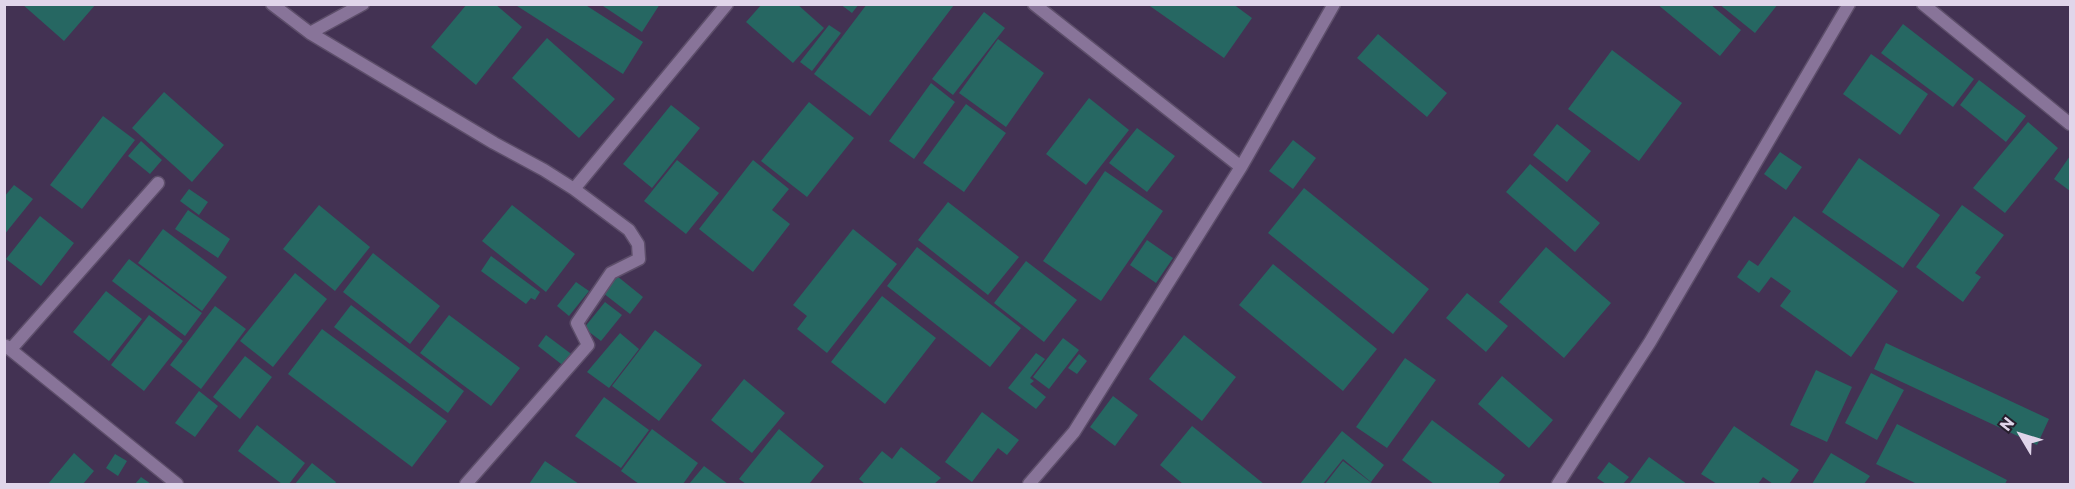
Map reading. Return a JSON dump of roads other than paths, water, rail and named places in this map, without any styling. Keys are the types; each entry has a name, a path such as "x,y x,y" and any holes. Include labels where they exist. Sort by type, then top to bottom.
{"street":[{"path":"272,4 310,33 574,189 629,230 638,244 639,259 610,273 577,323 588,345 466,484"},
{"path":"310,33 363,4"},
{"path":"574,189 727,4"},
{"path":"1034,4 1241,167"},
{"path":"1029,484 1074,432 1241,167 1334,4"},
{"path":"1558,484 1650,342 1849,4"},
{"path":"1923,4 2070,124"},
{"path":"158,183 8,347 177,484"}]}
